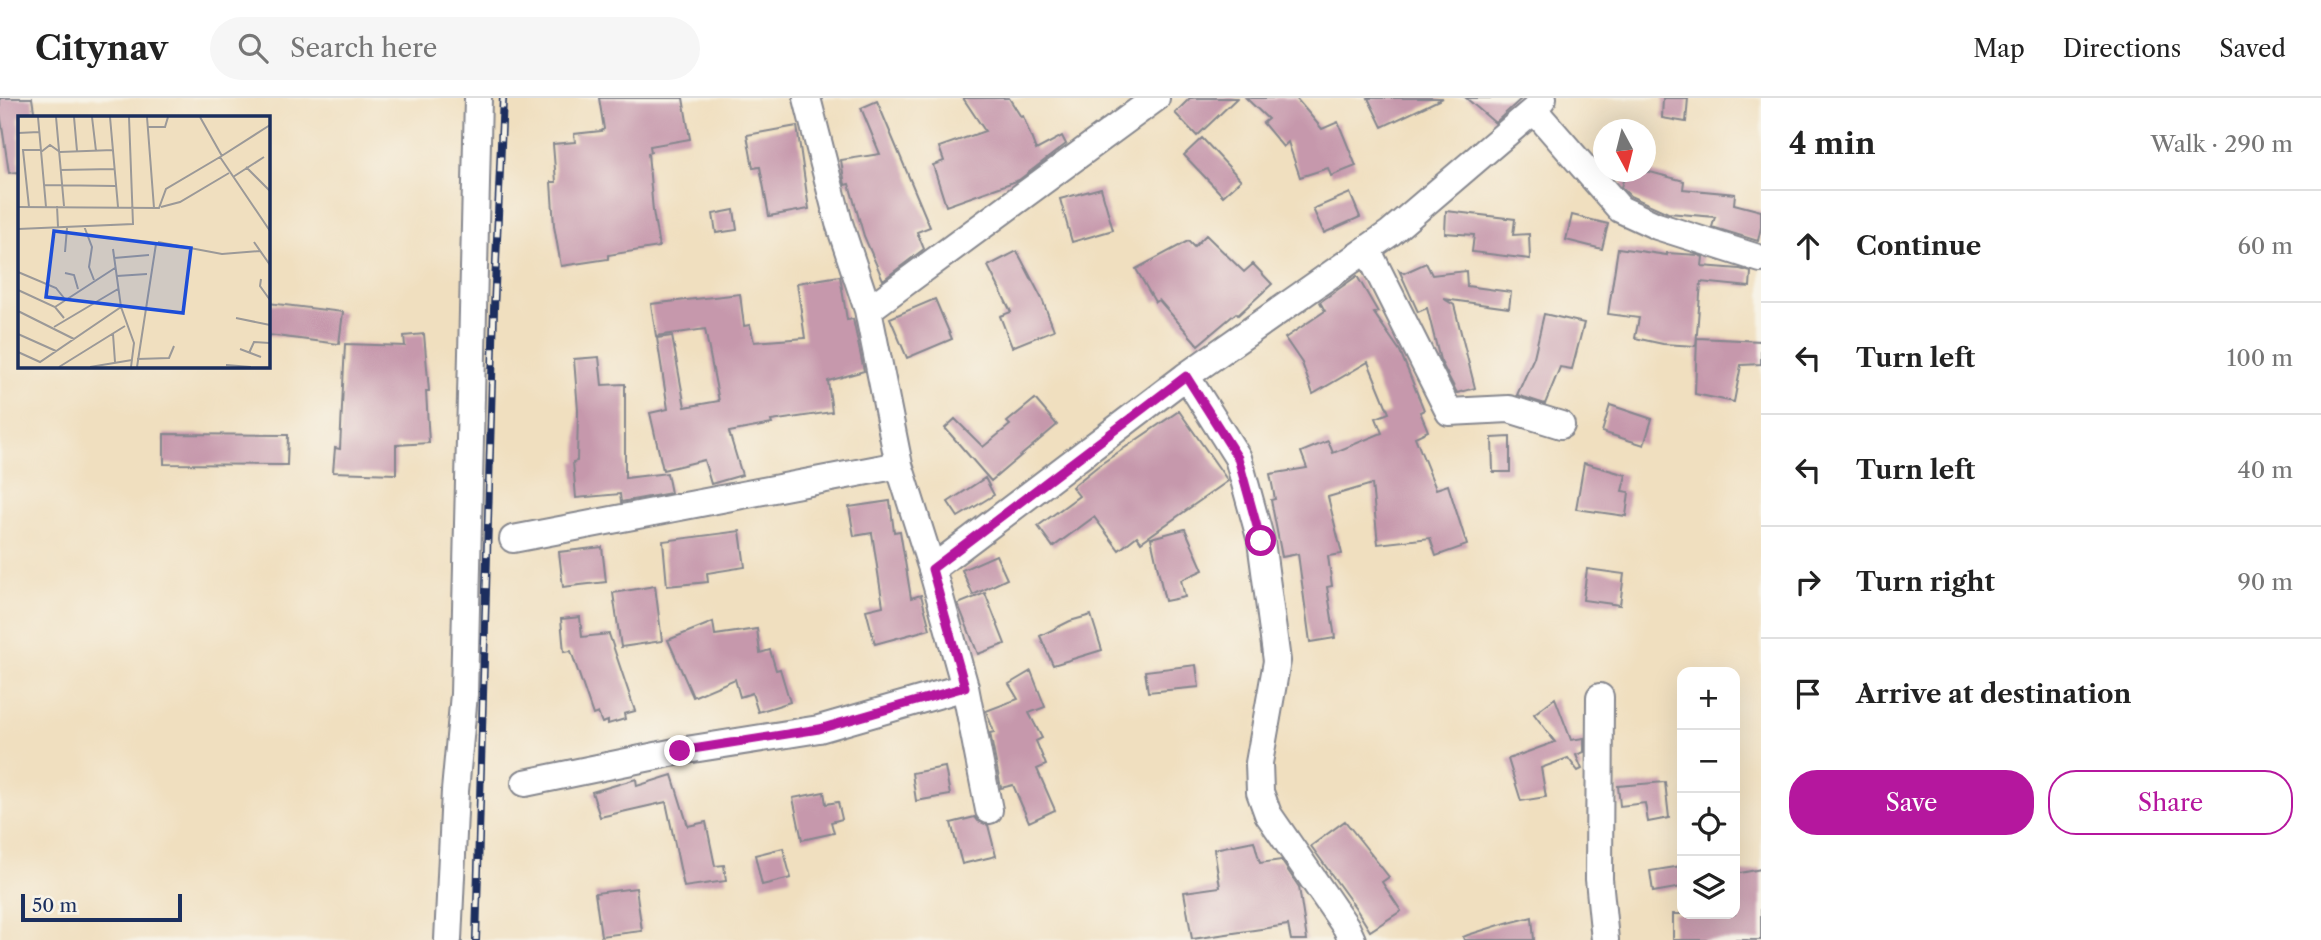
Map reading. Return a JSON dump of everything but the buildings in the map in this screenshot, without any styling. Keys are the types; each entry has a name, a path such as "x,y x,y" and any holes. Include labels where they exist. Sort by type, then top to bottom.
{"street":[{"path":"448,940 455,791 464,694 478,98"},
{"path":"807,98 839,223 867,310 899,466 932,569 965,687 989,810"},
{"path":"867,310 1156,98"},
{"path":"932,569 1186,376 1390,233 1538,104 1620,209 1657,226 1761,259"},
{"path":"1367,249 1449,412 1509,408 1561,425"},
{"path":"1186,376 1238,458 1261,541 1277,661 1259,763 1260,792 1268,814 1346,927 1352,940"},
{"path":"513,539 899,466"},
{"path":"525,783 680,751 819,729 965,687"},
{"path":"1600,697 1599,879 1605,940"}],"railway":[{"path":"476,940 494,309 503,98"}],"route":[{"path":"680,751 819,729 965,687 932,569 1186,376 1238,458 1261,541"}]}
